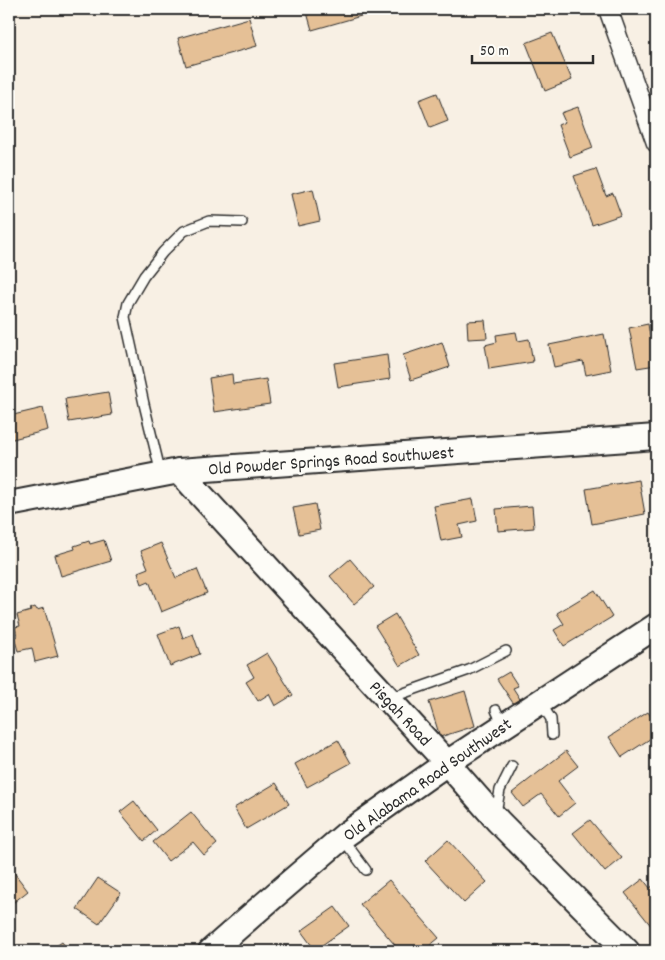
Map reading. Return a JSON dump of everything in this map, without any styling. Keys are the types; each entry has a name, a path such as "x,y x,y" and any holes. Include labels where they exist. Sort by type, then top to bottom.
{"street":[{"path":"608,9 656,143"},
{"name":"Old Powder Springs Road Southwest","path":"9,504 170,473 656,436"},
{"name":"Pisgah Road","path":"170,473 388,699 494,818 627,951"},
{"name":"Old Alabama Road Southwest","path":"212,951 342,838 447,763 500,718 540,702 656,626"}],"lane":[{"path":"170,473 144,404 125,317 128,303 144,276 163,252 184,231 208,221 242,222"},
{"path":"388,699 469,670 506,652"},
{"path":"540,702 551,719 552,736"},
{"path":"494,818 500,790 512,766"},
{"path":"342,838 366,870"}],"building":[{"path":"306,9 374,9 375,12 312,30"},
{"path":"249,18 257,46 186,66 178,38"},
{"path":"552,33 572,80 545,91 526,43"},
{"path":"437,93 448,121 430,128 419,100"},
{"path":"578,107 593,148 570,157 558,125 565,122 561,113"},
{"path":"596,169 606,196 613,193 621,215 592,225 574,176"},
{"path":"313,189 320,221 298,226 291,194"},
{"path":"485,320 487,338 468,339 467,321"},
{"path":"648,324 650,336 656,335 656,365 637,368 629,328"},
{"path":"516,332 518,341 529,339 533,362 489,369 485,345 497,342 496,335"},
{"path":"604,334 611,370 586,375 583,361 554,367 549,345"},
{"path":"442,342 450,367 411,380 403,355"},
{"path":"387,355 390,379 338,387 334,363"},
{"path":"232,374 233,384 266,379 270,404 214,412 209,378"},
{"path":"108,392 112,415 69,422 65,399"},
{"path":"43,408 48,430 9,440 9,416"},
{"path":"639,480 645,514 592,524 586,489"},
{"path":"473,499 477,521 459,525 462,537 441,541 434,506"},
{"path":"315,504 320,530 299,534 293,508"},
{"path":"532,506 534,528 498,531 496,509"},
{"path":"104,540 111,561 61,576 55,555 75,549 74,546 89,541 90,544"},
{"path":"161,543 176,578 197,569 207,593 161,612 149,581 142,584 138,572 148,568 141,551"},
{"path":"350,559 374,587 354,604 330,576"},
{"path":"595,590 612,617 564,646 554,630 564,624 557,613"},
{"path":"35,607 37,610 44,608 58,656 35,662 32,648 18,651 14,637 17,636 15,627 20,626 17,615 31,611 30,609"},
{"path":"395,614 419,655 400,666 375,626"},
{"path":"179,626 183,638 193,634 200,654 170,666 158,634"},
{"path":"267,653 293,695 275,706 269,694 258,701 246,682 254,677 247,665"},
{"path":"509,672 518,686 513,688 520,699 513,703 497,679"},
{"path":"465,691 475,726 440,737 429,702"},
{"path":"648,712 656,724 656,735 622,757 609,737"},
{"path":"338,740 351,763 307,787 295,764"},
{"path":"566,751 578,766 558,781 575,803 559,816 541,794 523,807 512,793"},
{"path":"276,783 289,804 246,829 234,808"},
{"path":"134,801 157,830 144,841 120,812"},
{"path":"191,812 217,844 204,855 193,842 168,861 153,842"},
{"path":"590,820 622,858 605,872 573,833"},
{"path":"448,840 487,882 464,903 425,861"},
{"path":"9,866 28,891 9,906"},
{"path":"98,878 121,893 99,924 77,909"},
{"path":"643,879 650,888 654,885 656,888 656,932 625,893"},
{"path":"389,880 439,938 423,951 400,951 360,904"},
{"path":"335,907 349,926 315,950 301,931"},
{"path":"62,942 69,951 49,951"},
{"path":"535,944 545,948 544,951 532,951"}]}
